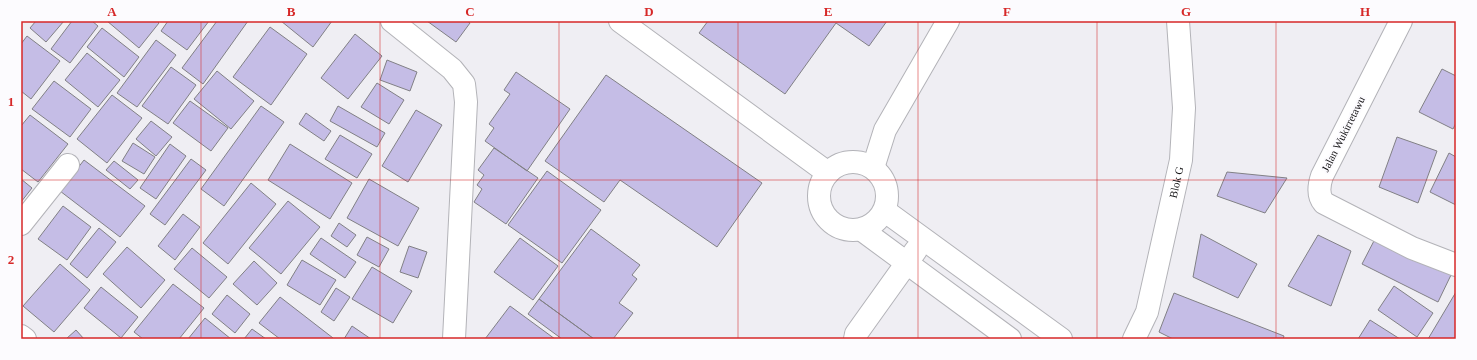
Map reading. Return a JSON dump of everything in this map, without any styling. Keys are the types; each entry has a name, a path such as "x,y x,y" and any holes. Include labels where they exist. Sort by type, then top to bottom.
{"street":[{"path":"392,21 452,69 464,84 466,102 454,339"},
{"path":"620,21 828,173"},
{"path":"873,168 885,130 948,21"},
{"name":"Blok G","path":"1134,339 1146,312 1181,160 1184,108 1178,21"},
{"name":"Jalan Wukirretawu","path":"1401,21 1322,176 1319,192 1324,203 1412,248 1456,265"},
{"path":"850,162 862,163 873,168 882,176 887,187 888,200 885,211 875,223 862,230 853,231 839,228 828,220 821,210 819,197 821,184 828,173 838,165 850,162"},
{"path":"21,224 68,165"},
{"path":"885,211 1061,339"},
{"path":"862,230 1010,339"},
{"path":"855,339 856,334 924,239"},
{"path":"21,336 25,339"}],"building":[{"path":"36,21 64,21 46,42 30,28"},
{"path":"72,21 92,21 98,26 70,63 51,49"},
{"path":"107,21 157,21 159,23 139,48"},
{"path":"168,21 209,21 187,50 161,31"},
{"path":"217,21 248,21 203,84 182,68"},
{"path":"281,21 332,21 313,47"},
{"path":"427,21 467,21 470,23 456,42"},
{"path":"708,21 887,21 869,46 836,23 785,94 699,33"},
{"path":"270,27 307,54 271,105 233,77"},
{"path":"102,28 139,57 124,77 87,47"},
{"path":"355,34 382,56 348,99 321,78"},
{"path":"27,36 60,61 31,99 21,91 21,44"},
{"path":"156,40 176,55 137,107 117,93"},
{"path":"87,53 120,80 98,107 65,80"},
{"path":"387,60 417,72 410,91 380,80"},
{"path":"171,67 196,85 168,124 142,106"},
{"path":"1442,69 1456,76 1456,123 1453,129 1419,112"},
{"path":"217,71 254,101 231,129 194,99"},
{"path":"516,72 570,109 527,171 485,141 494,128 489,124 510,94 504,90"},
{"path":"606,75 762,183 717,247 620,180 604,202 545,161"},
{"path":"54,81 91,109 70,137 32,109"},
{"path":"377,83 404,100 389,124 361,107"},
{"path":"112,95 142,118 107,163 77,139"},
{"path":"190,101 228,128 211,151 173,123"},
{"path":"261,106 284,122 224,206 201,189"},
{"path":"338,106 385,133 377,147 330,121"},
{"path":"416,110 442,125 408,182 382,166"},
{"path":"306,113 331,131 324,141 299,124"},
{"path":"30,115 68,144 38,182 21,169 21,126"},
{"path":"151,121 172,137 156,156 136,139"},
{"path":"340,135 372,154 357,178 325,159"},
{"path":"1397,137 1437,151 1418,203 1379,187"},
{"path":"133,143 155,157 144,174 122,161"},
{"path":"170,144 186,156 156,199 140,188"},
{"path":"290,144 352,183 330,219 268,180"},
{"path":"494,148 538,178 506,224 474,202 482,189 477,185 484,175 478,170"},
{"path":"1449,153 1456,157 1456,205 1430,192"},
{"path":"191,159 206,170 165,225 150,214"},
{"path":"84,160 145,206 120,237 60,191"},
{"path":"114,161 138,180 130,189 106,170"},
{"path":"547,171 601,210 562,263 508,225"},
{"path":"1227,172 1287,178 1265,213 1217,196"},
{"path":"21,179 32,188 21,202"},
{"path":"369,179 419,208 398,246 347,218"},
{"path":"251,183 276,204 228,264 203,243"},
{"path":"288,201 320,227 281,274 249,248"},
{"path":"63,206 91,227 67,260 38,239"},
{"path":"183,214 200,227 175,260 158,246"},
{"path":"339,223 356,235 347,247 331,236"},
{"path":"99,228 116,242 87,278 70,264"},
{"path":"591,229 640,265 632,275 637,279 619,303 633,313 613,339 594,339 539,299"},
{"path":"1201,234 1257,264 1238,298 1193,277"},
{"path":"1318,235 1351,251 1331,306 1288,286"},
{"path":"367,237 389,249 379,267 357,255"},
{"path":"1376,237 1451,275 1438,302 1362,264"},
{"path":"321,238 356,262 345,278 310,254"},
{"path":"520,238 558,266 533,300 494,272"},
{"path":"409,246 427,252 418,278 400,272"},
{"path":"127,247 165,280 141,308 103,274"},
{"path":"192,248 227,277 209,298 174,269"},
{"path":"302,260 336,280 320,305 287,285"},
{"path":"254,261 277,283 257,305 233,284"},
{"path":"60,264 90,290 54,332 23,306"},
{"path":"372,267 412,291 393,323 352,299"},
{"path":"173,284 204,308 179,339 143,339 134,332"},
{"path":"1394,286 1433,313 1417,337 1378,310"},
{"path":"101,287 138,317 121,338 84,308"},
{"path":"336,288 350,297 334,321 321,312"},
{"path":"1456,292 1456,339 1428,339"},
{"path":"1174,293 1284,336 1283,339 1173,339 1159,332"},
{"path":"227,295 250,314 235,333 212,314"},
{"path":"280,297 333,338 280,339 259,323"},
{"path":"539,299 594,339 562,339 528,314"},
{"path":"510,306 555,339 485,339"},
{"path":"205,318 231,339 188,339"},
{"path":"1370,320 1400,339 1358,339"},
{"path":"352,326 371,339 344,339"},
{"path":"252,329 266,339 244,339"},
{"path":"76,330 84,339 66,339"}]}
